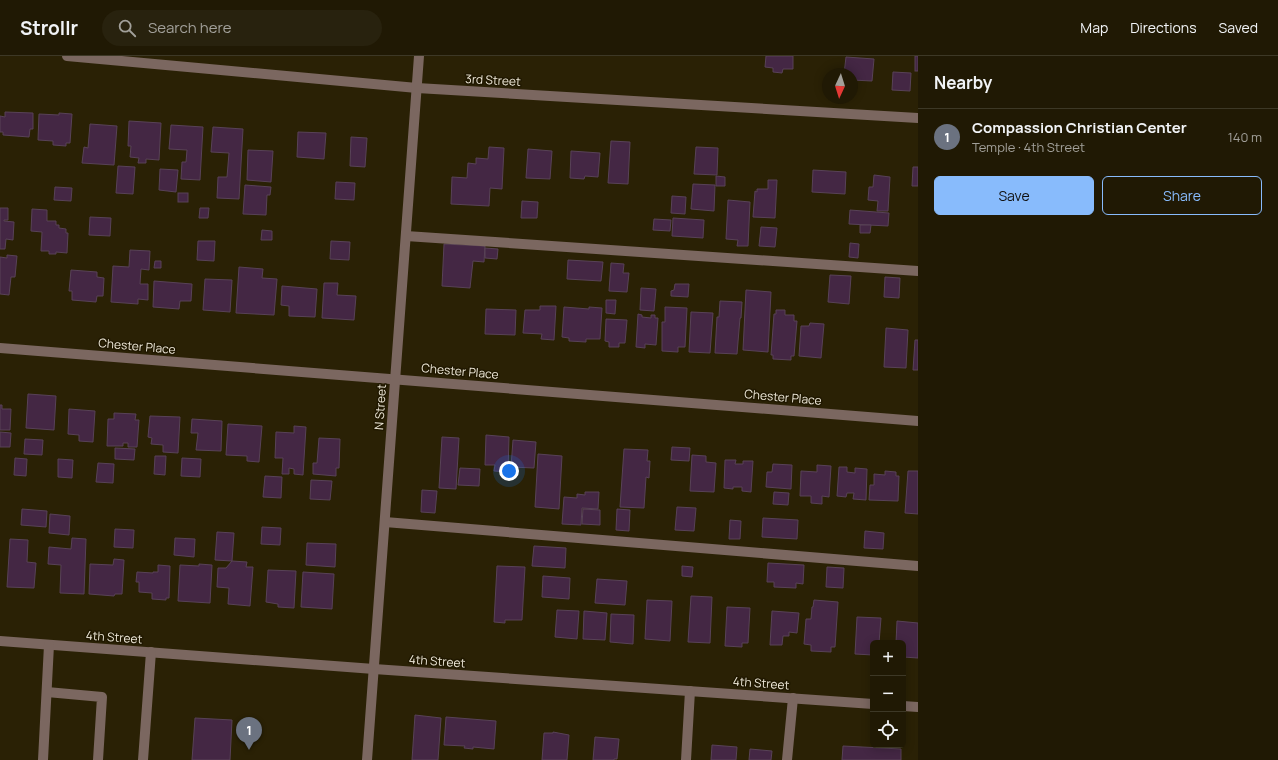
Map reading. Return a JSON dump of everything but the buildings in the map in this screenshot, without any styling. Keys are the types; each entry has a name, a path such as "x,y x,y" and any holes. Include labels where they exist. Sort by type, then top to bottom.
{"street":[{"name":"3rd Street","path":"67,56 417,88 918,118"},
{"name":"N Street","path":"367,760 419,56"},
{"path":"406,236 918,272"},
{"name":"Chester Place","path":"0,348 918,421"},
{"path":"385,522 918,566"},
{"name":"4th Street","path":"0,641 870,704"},
{"path":"44,760 49,645"},
{"path":"143,760 151,652"},
{"path":"686,760 690,691"},
{"path":"47,692 102,697 98,760"},
{"path":"787,760 793,698"},
{"path":"906,706 918,707"}],"place":[{"name":"Compassion Christian Center","path":"249,750"}]}
